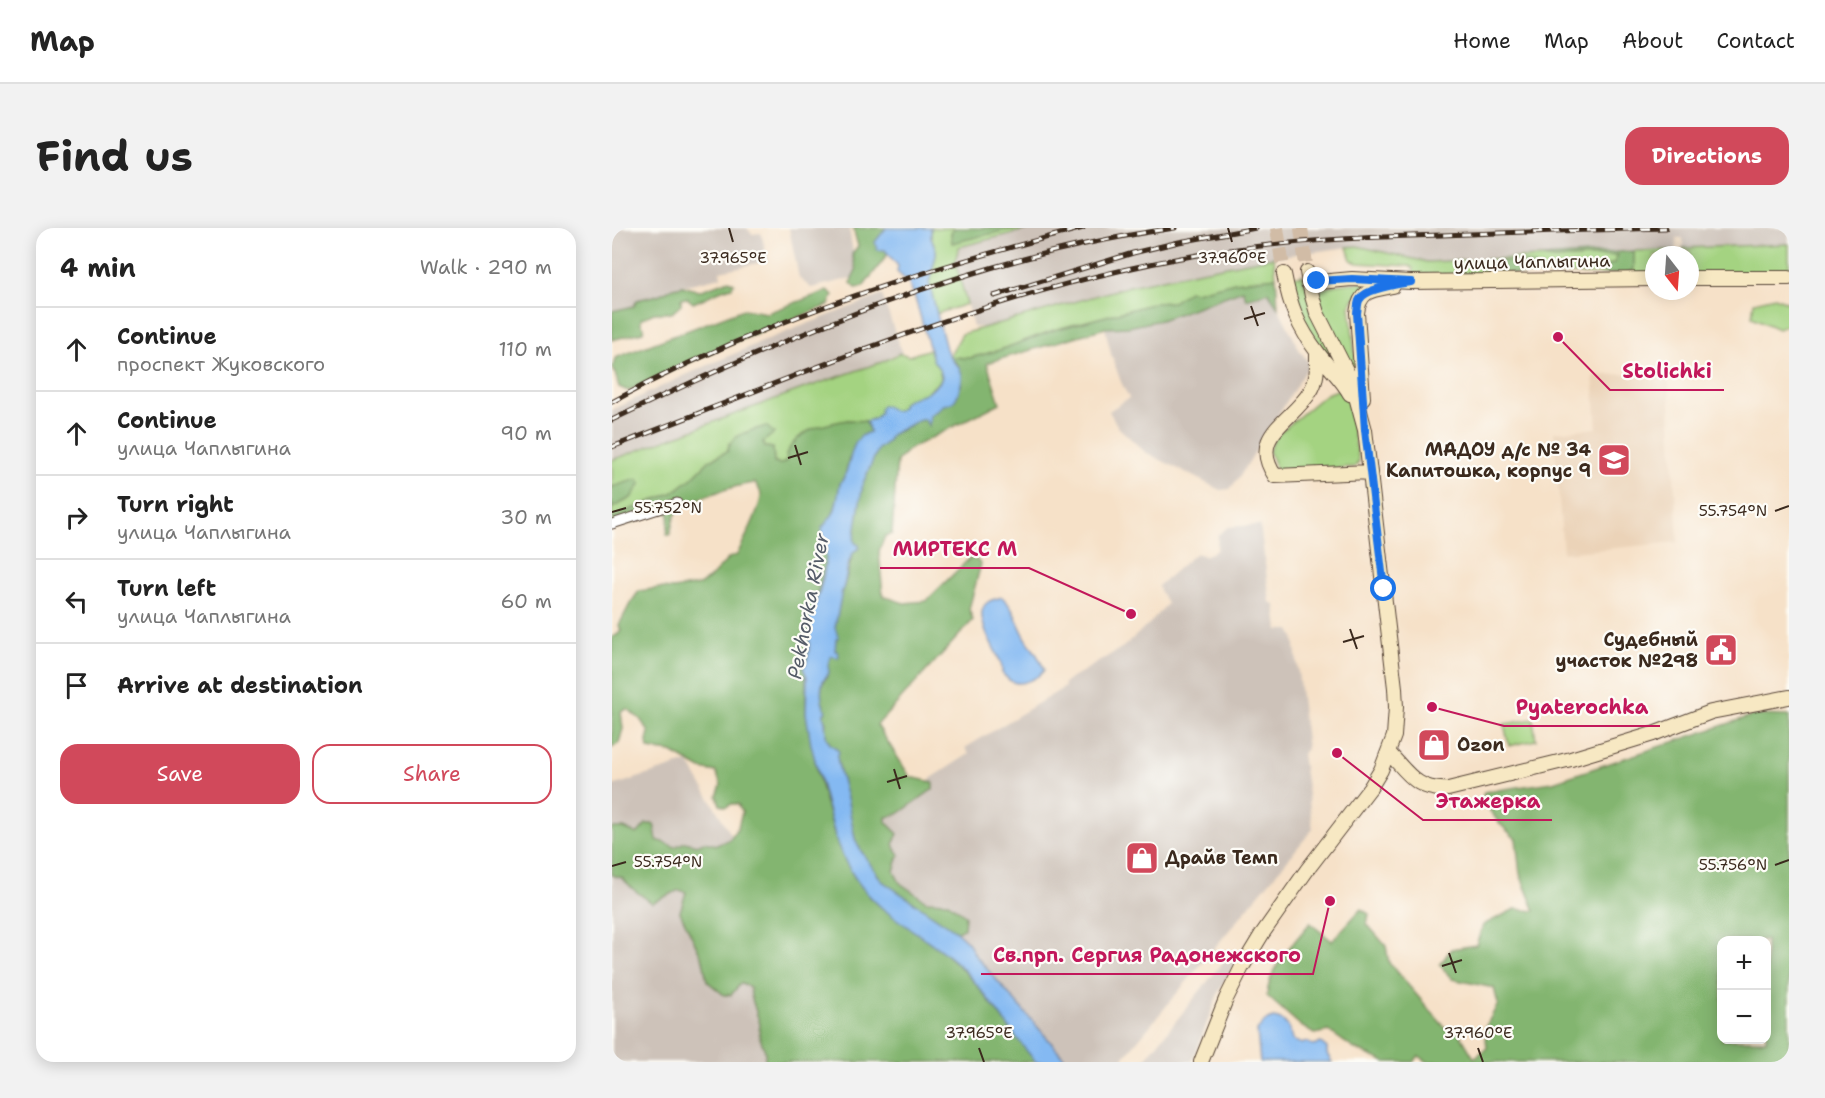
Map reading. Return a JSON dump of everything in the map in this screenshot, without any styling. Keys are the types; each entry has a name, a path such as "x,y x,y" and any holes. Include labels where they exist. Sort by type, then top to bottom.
{"street":[{"path":"1284,274 1291,307 1305,334 1349,392 1367,451"},
{"name":"улица Чаплыгина","path":"1365,430 1352,382 1322,323 1307,277 1411,282 1645,279"},
{"path":"1699,278 1789,278"},
{"name":"улица Чаплыгина","path":"1365,430 1358,303 1365,294 1374,290 1411,282"},
{"path":"1317,352 1317,374 1310,393 1269,439 1265,458 1275,476 1370,472"},
{"path":"1202,1062 1226,999 1262,933 1370,788 1389,753 1394,736 1396,707 1365,430"},
{"path":"612,524 677,503"},
{"path":"1389,753 1423,786 1432,789 1448,789 1571,759 1653,734 1711,712 1789,697"}],"shaded area":[{"path":"612,228 747,228 752,234 761,233 768,261 720,271 721,277 673,288 658,295 637,300 634,306 612,311"},
{"path":"789,228 849,228 856,270 852,278 811,288 799,278"},
{"path":"1033,228 1789,228 1789,244 1699,247 1683,246 1683,238 1677,238 1676,246 1645,246 1645,251 1427,262 1357,246 1274,257 1130,286 986,327 973,327 955,261 959,247"},
{"path":"1243,290 1268,292 1300,351 1310,364 1240,476 1230,489 1220,490 1145,452 1118,427 1109,411 1129,398 1111,354 1105,328 1128,327 1161,320"},
{"path":"882,295 902,353 612,460 612,410 768,339"},
{"name":"МАДОУ д/с № 34 Капитошка, корпус 9","path":"1668,371 1678,542 1563,553 1554,432 1597,428 1593,376"},
{"path":"1260,525 1270,602 1275,605 1278,630 1290,630 1294,637 1307,749 1302,754 1313,829 1120,1062 1068,1062 975,955 968,942 956,931 964,929 947,902 926,901 900,883 894,871 893,844 886,817 899,814 933,782 927,781 969,754 965,748 1065,687 1064,683 1123,647 1167,604 1158,586 1196,553 1204,556 1217,550 1218,535 1228,527"},
{"path":"688,762 735,841 931,1062 612,1062 612,786"},
{"path":"1232,951 1238,957 1219,991 1192,1062 1143,1062"}],"green space":[{"path":"853,228 886,228 882,249 888,254 863,287 856,288 851,283 856,270 852,254 858,246"},
{"path":"931,228 954,228 951,234 1033,228 959,247 955,261 967,304 936,314 929,283 936,255 931,238"},
{"path":"954,228 1015,228 952,243 951,234"},
{"path":"1789,244 1789,273 1699,274 1699,247"},
{"path":"1357,246 1427,262 1619,255 1614,263 1603,268 1604,274 1414,275 1413,268 1409,266 1357,263 1351,260 1347,247"},
{"path":"1634,251 1645,251 1645,274 1626,274 1634,269"},
{"path":"1634,251 1634,269 1626,274 1604,274 1603,268 1614,263 1618,255 1554,259 1543,257"},
{"path":"1274,257 1276,277 1235,282 1196,292 1189,291 1173,302 1155,303 1054,330 1000,350 970,358 949,357 962,334 1130,286"},
{"path":"1498,261 1528,263 1544,271 1544,274 1492,274 1490,265"},
{"path":"1303,275 1343,374 1324,352 1294,308 1287,278"},
{"path":"1276,277 1278,307 1268,292 1246,299 1243,290 1161,320 1128,327 1105,328 987,363 1000,403 909,449 897,461 892,534 885,536 879,551 883,596 904,603 926,601 972,556 981,564 969,609 973,620 877,725 910,777 933,782 933,789 898,814 886,817 886,822 898,834 893,844 899,855 894,871 900,883 926,901 947,902 965,915 964,929 956,931 882,881 861,851 855,839 837,757 824,733 826,723 823,715 826,711 822,688 827,677 830,657 833,656 835,649 836,622 853,550 863,483 878,449 892,434 916,421 924,419 929,426 930,415 949,403 958,394 961,382 960,369 949,357 970,358 1000,350 1054,330 1155,303 1173,302 1189,291 1196,292 1235,282"},
{"path":"729,280 734,283 732,287 693,303 687,298 681,299 681,305 672,313 654,313 641,319 643,332 612,340 612,311 634,306 637,300 658,295 673,288 683,286 699,291"},
{"path":"1390,283 1361,291 1350,306 1358,387 1316,294 1330,286 1340,284"},
{"path":"827,291 833,295 829,305 725,346 628,391 619,387 613,367 615,358 744,309 767,313"},
{"path":"1775,297 1789,303 1789,325 1778,329 1752,317 1754,302"},
{"path":"930,349 941,380 925,394 907,400 900,409 894,411 887,409 874,419 866,421 847,420 782,464 774,463 773,448 765,447 763,442 729,443 728,451 710,460 672,493 612,517 612,508 631,498 637,480 612,487 612,460 802,389 882,362 900,353 909,356"},
{"path":"1340,389 1347,399 1359,461 1355,467 1277,471 1269,451 1276,436 1326,394"},
{"path":"847,420 866,421 870,432 849,459 845,476 840,483 835,509 826,523 823,544 826,561 811,613 806,665 806,713 818,775 837,843 855,878 870,897 941,950 961,968 1036,1062 765,1062 765,1051 759,1035 760,1024 750,987 741,983 731,995 724,995 707,981 703,960 680,912 686,892 679,890 652,903 622,878 612,875 612,828 624,828 637,834 646,824 654,824 657,840 675,847 685,842 697,845 704,842 717,845 730,839 738,827 742,812 738,804 726,807 720,805 717,796 721,785 716,772 701,769 671,752 648,749 649,732 640,719 627,709 621,712 623,729 619,743 612,748 612,637 621,631 619,625 639,591 699,585 709,579 729,558 737,555 755,517 761,494 755,483 701,498 682,508 675,515 670,535 667,535 669,514 665,512 615,528 612,517 672,493 710,460 728,451 737,436 766,426 774,433 763,442 765,447 773,448 774,463 782,464 787,460 786,454 791,446 811,429"},
{"path":"637,479 641,483 631,498 612,508 612,487"},
{"path":"1754,715 1789,716 1789,1062 1428,1062 1419,1056 1413,1062 1385,1062 1353,1048 1329,1031 1314,1034 1301,1026 1267,996 1272,975 1277,966 1310,923 1332,941 1361,909 1369,914 1367,924 1386,946 1389,963 1448,1031 1458,1031 1474,1058 1487,1048 1485,1028 1498,1004 1494,988 1452,979 1440,965 1451,949 1476,945 1483,925 1515,909 1535,911 1520,874 1516,839 1500,824 1482,800 1484,792 1553,782"},
{"path":"1533,719 1536,740 1509,746 1504,724"}],"water":[{"path":"886,228 931,228 931,238 936,255 929,283 946,349 960,368 962,377 956,399 930,415 929,426 924,419 921,419 892,434 878,449 863,483 854,540 859,548 851,556 849,562 835,628 839,638 836,639 835,651 839,655 838,658 830,657 829,673 823,680 822,700 826,711 823,715 826,737 839,752 837,757 839,768 855,839 882,881 956,931 968,942 975,955 1068,1062 1036,1062 962,968 943,951 881,907 861,885 837,843 811,745 806,713 807,677 803,668 809,650 811,612 819,594 826,560 822,528 834,512 840,484 855,444 863,435 870,432 866,421 874,419 880,413 882,406 894,411 901,409 907,400 930,391 942,377 933,360 909,283 897,272 898,266 885,250 877,250 875,242"},
{"path":"1002,597 1013,612 1044,670 1026,682 1017,683 1002,673 1001,664 983,623 983,608 990,601"},
{"path":"1273,1018 1287,1025 1292,1040 1302,1044 1321,1043 1327,1048 1327,1054 1332,1062 1260,1062 1257,1031 1265,1021"}],"tunnel":[{"path":"1277,228 1284,274"},
{"path":"1301,228 1307,272"}],"railway":[{"path":"612,402 725,347 842,300 961,262 1083,228"},
{"path":"612,420 747,358 886,302 1029,257 1102,240 1175,228"},
{"path":"994,296 1133,253 1256,228"},
{"path":"612,447 916,331 993,305 1150,264 1230,250 1336,240 1666,228"}],"place":[{"name":"Stolichki","path":"1558,337"},
{"name":"МАДОУ д/с № 34 Капитошка, корпус 9","path":"1614,460"},
{"name":"МИРТЕКС М","path":"1131,614"},
{"name":"Судебный участок №298","path":"1721,650"},
{"name":"Pyaterochka","path":"1432,707"},
{"name":"Ozon","path":"1434,745"},
{"name":"Этажерка","path":"1337,753"},
{"name":"Драйв Темп","path":"1142,858"},
{"name":"Св.прп. Сергия Радонежского","path":"1330,901"}],"route":[{"path":"1317,281 1352,279 1411,282 1365,294 1360,298 1357,313 1365,430 1384,589"}],"water label":[{"name":"Pekhorka River","path":"808,606"}]}
